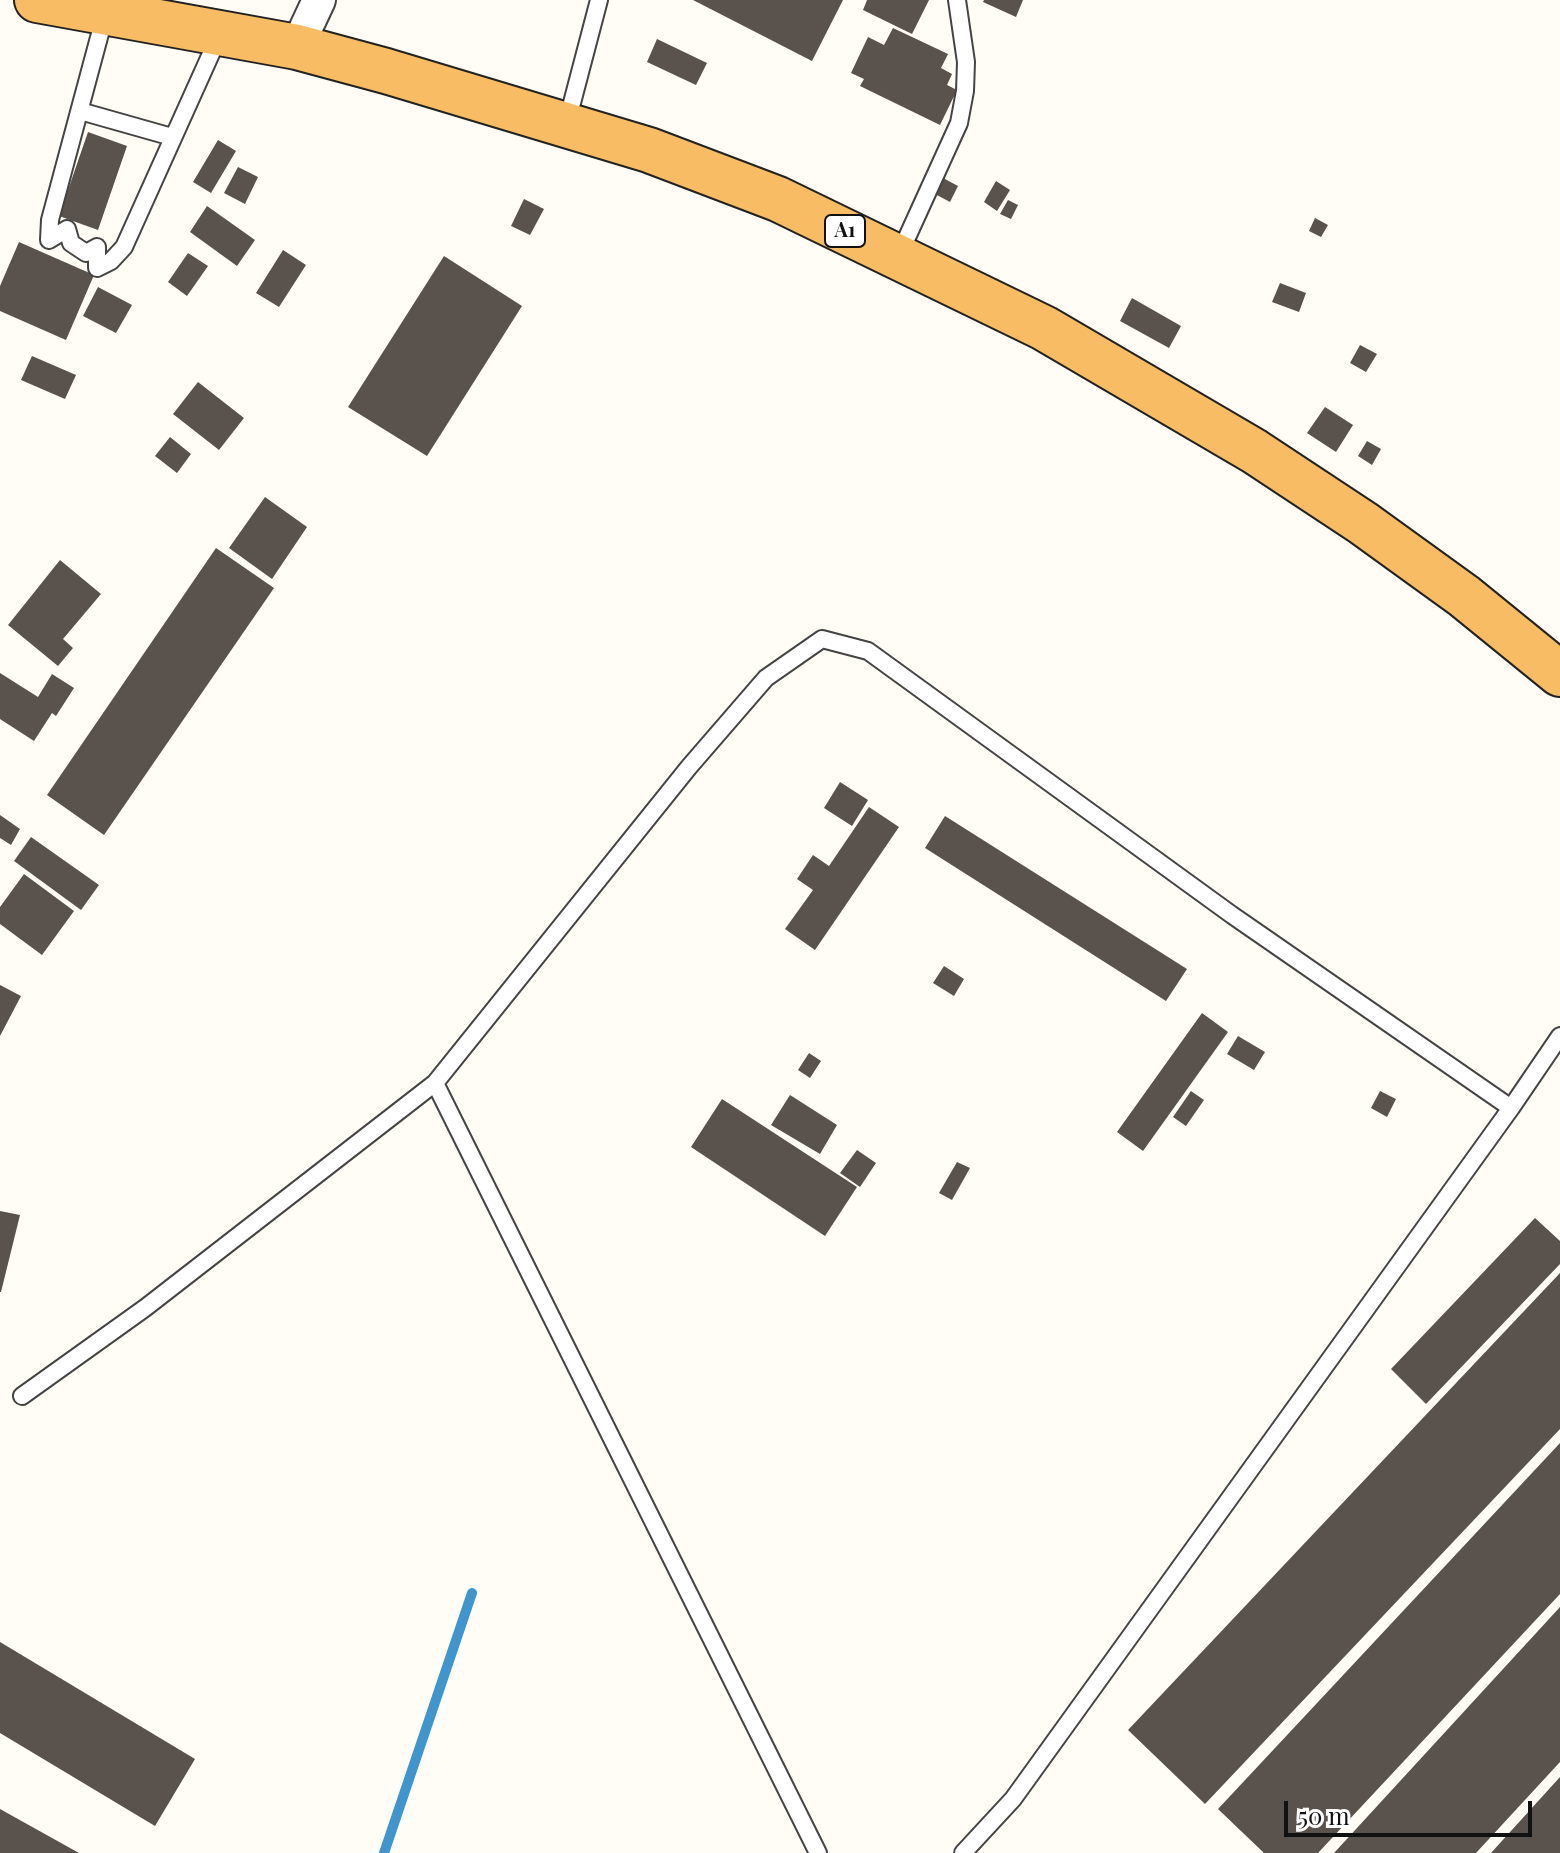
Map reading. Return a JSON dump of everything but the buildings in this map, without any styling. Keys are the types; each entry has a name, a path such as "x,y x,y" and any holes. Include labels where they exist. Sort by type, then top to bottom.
{"highway":[{"name":"A1","path":"37,0 297,47 567,124 649,150 778,199 1044,328 1254,451 1363,523 1464,596 1560,674"}],"street":[{"path":"297,47 319,0"}],"lane":[{"path":"567,124 599,0"},
{"path":"898,256 959,123 966,62 957,0"},
{"path":"106,13 50,220 49,240 67,229 71,243 86,253 97,247 97,268 111,261 124,247 221,32"},
{"path":"80,111 172,137"},
{"path":"22,1396 145,1308 435,1083 737,711 766,678 822,639 868,651 1232,915 1511,1108"},
{"path":"963,1853 1013,1799 1560,1036"},
{"path":"435,1083 818,1853"}],"waterway":[{"path":"384,1853 472,1593"}]}
